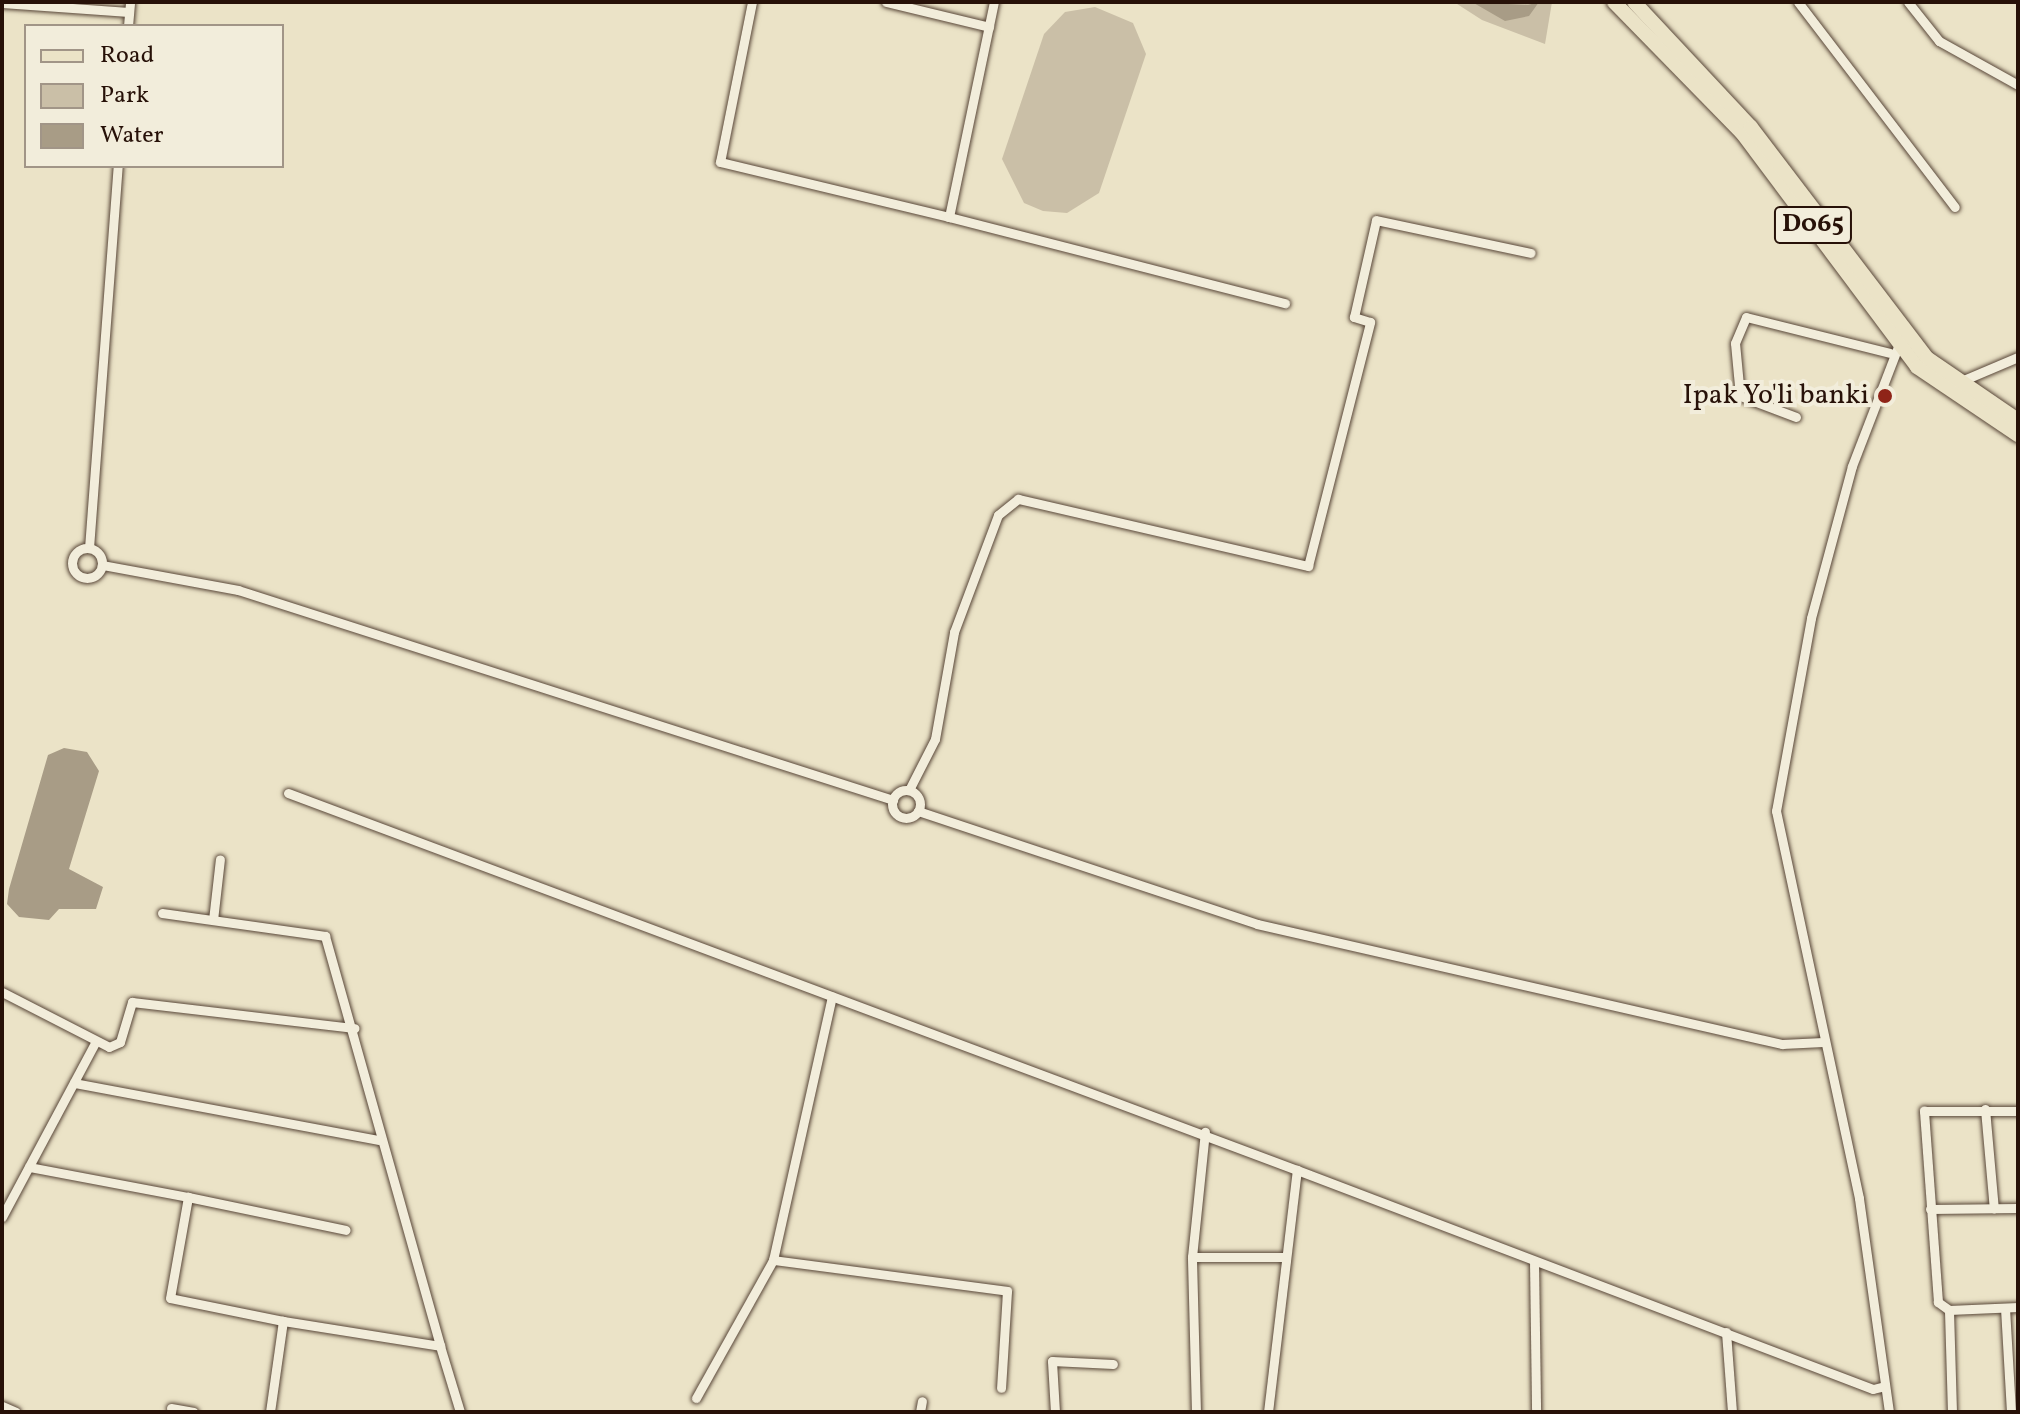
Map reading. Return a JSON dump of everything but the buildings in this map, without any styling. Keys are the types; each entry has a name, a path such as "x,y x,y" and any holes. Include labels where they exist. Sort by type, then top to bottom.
{"main road":[{"name":"D065","path":"1614,2 1742,133 1899,342 1955,399 2018,435"},
{"name":"D065","path":"1638,5 1751,127 1899,342 1956,383 2018,420"}],"street":[{"path":"752,2 720,162 1285,303"},
{"path":"886,2 989,27"},
{"path":"949,217 994,2"},
{"path":"1798,2 1955,207"},
{"path":"1908,2 1939,41 2018,85"},
{"path":"2,3 130,7"},
{"path":"118,168 89,548 102,565 238,590 893,800 903,817 918,811 1257,924 1782,1044 1823,1042"},
{"path":"893,800 909,790 935,739 954,632 998,515 1018,499 1308,566 1370,322 1354,317 1376,220 1531,253"},
{"path":"1796,417 1742,400 1735,343 1746,317 1899,342 1811,618 1776,811 1823,1042 1859,1198 1889,1412"},
{"path":"1956,383 2018,357"},
{"path":"89,548 73,557 73,571 90,578 102,565"},
{"path":"909,790 919,798 918,811"},
{"path":"288,793 832,997 1205,1132 1297,1170 1873,1389 1885,1386"},
{"path":"213,920 220,859"},
{"path":"162,913 325,936 354,1028 379,1140 460,1412"},
{"path":"2,992 95,1043 120,1042 132,1002 354,1028"},
{"path":"696,1398 773,1260 832,997"},
{"path":"2,1217 95,1043"},
{"path":"74,1083 379,1140"},
{"path":"1985,1109 1994,1209"},
{"path":"2018,1111 1924,1111 1938,1302 1949,1310 2018,1307"},
{"path":"1196,1412 1192,1257 1205,1132"},
{"path":"29,1167 346,1230"},
{"path":"1268,1412 1283,1257 1297,1170"},
{"path":"188,1197 170,1298 283,1321 440,1346"},
{"path":"1930,1209 2018,1208"},
{"path":"1192,1257 1283,1257"},
{"path":"773,1260 1007,1291 1001,1388"},
{"path":"1534,1261 1536,1412"},
{"path":"2005,1308 2011,1412"},
{"path":"1949,1310 1952,1412"},
{"path":"270,1412 283,1321"},
{"path":"1726,1332 1732,1412"},
{"path":"1055,1412 1052,1361 1113,1364"},
{"path":"2,1406 16,1412"},
{"path":"171,1408 194,1412"}],"green space":[{"path":"1454,2 1552,2 1545,44 1482,20"},
{"path":"1095,7 1133,23 1146,54 1099,193 1067,213 1043,211 1024,203 1002,159 1044,34 1065,12"}],"water":[{"path":"1472,2 1528,5 1539,2 1529,16 1505,21"},
{"path":"64,748 87,752 99,771 69,869 103,887 96,909 59,909 49,920 19,917 7,904 9,889 48,755"}],"place":[{"name":"Ipak Yo'li banki","path":"1885,396"}]}
